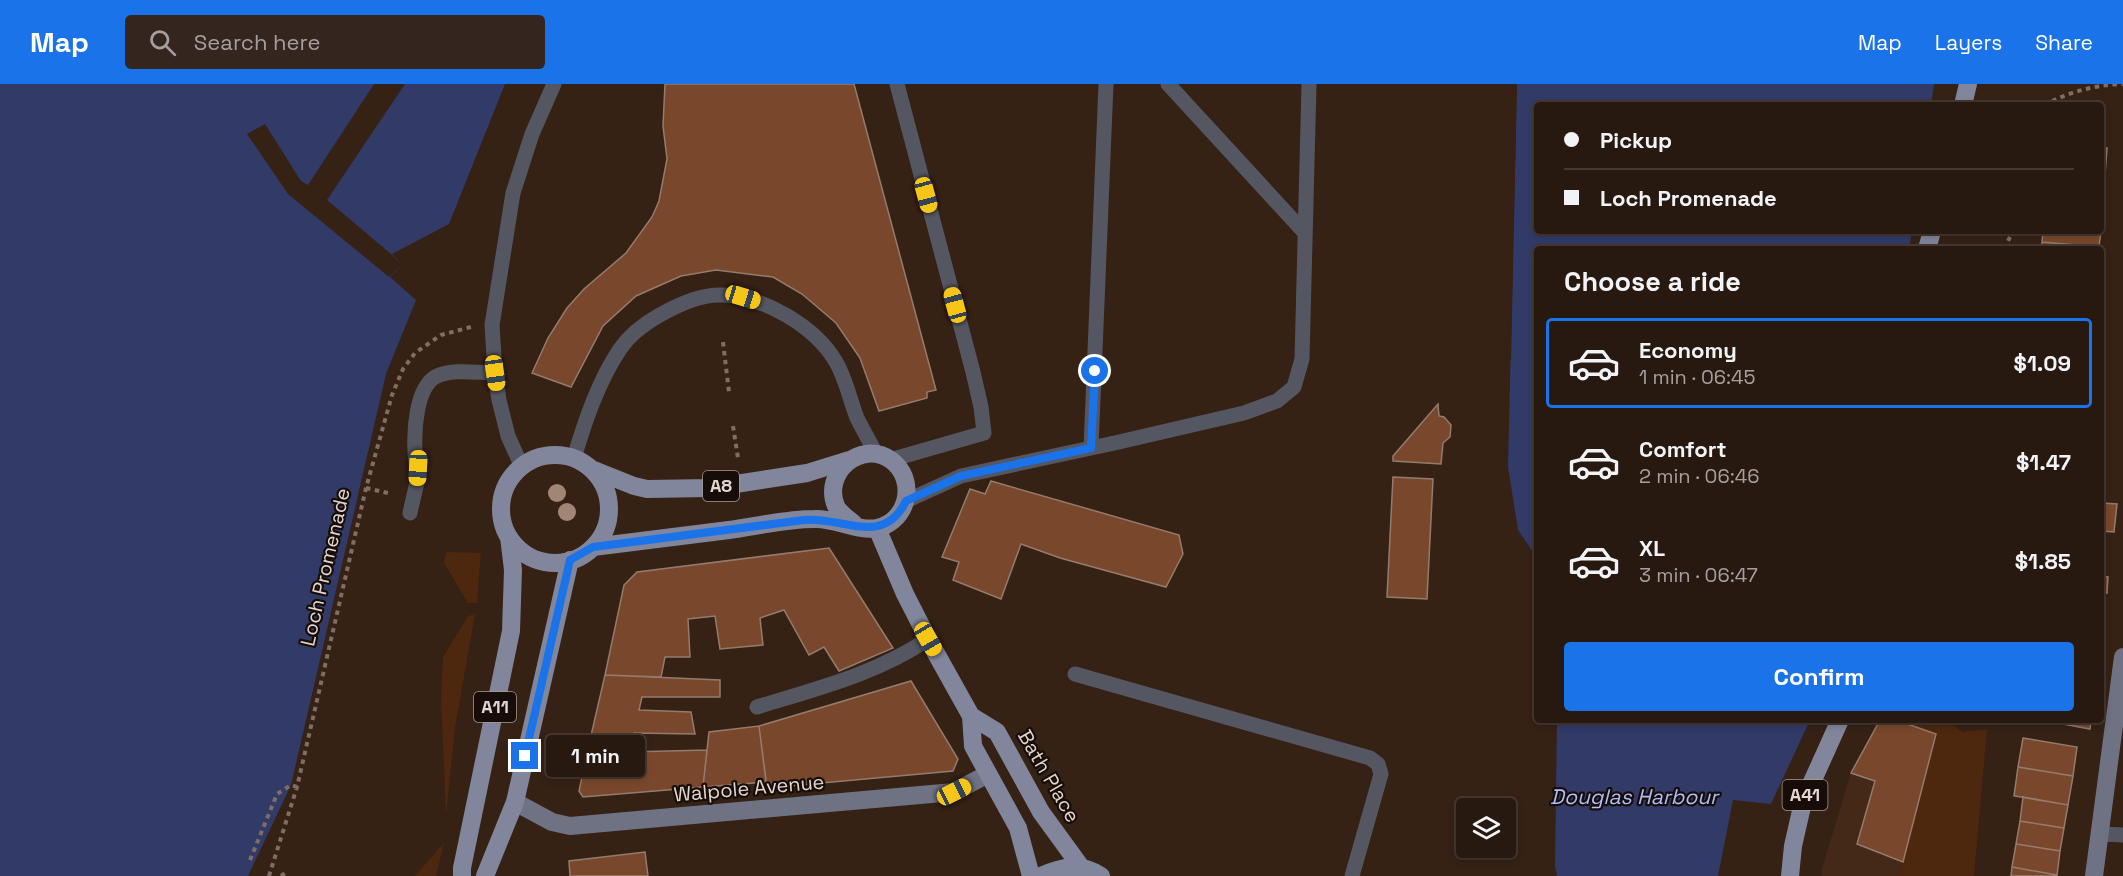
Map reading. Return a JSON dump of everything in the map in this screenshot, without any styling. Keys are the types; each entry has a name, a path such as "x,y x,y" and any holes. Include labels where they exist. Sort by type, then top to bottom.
{"main road":[{"path":"1964,102 1968,84"},
{"name":"A8","path":"594,470 647,489 710,488 807,473 862,455 883,457"},
{"path":"552,456 574,458 594,470 605,488 609,505 605,529 593,547 570,560 555,563 541,561 525,553 509,537 501,520 501,502 509,479 522,467 552,456"},
{"path":"878,528 890,522 900,513 906,501 907,486 901,471 883,457"},
{"path":"849,460 839,470 834,482 833,495 837,508 855,525"},
{"name":"A8","path":"593,547 809,519 878,528"},
{"name":"Bath Place","path":"878,528 905,594 971,716 973,746 1018,828 1030,876"},
{"name":"A11","path":"462,876 511,631 513,570 509,537"},
{"name":"A11","path":"485,876 515,802 570,560"},
{"path":"2094,876 2123,657"},
{"name":"Bath Place","path":"971,716 996,732 1041,812 1081,867"},
{"name":"A41","path":"1790,876 1793,846 1803,801 1839,723"},
{"name":"Walpole Avenue","path":"515,802 552,822 570,826 954,792 988,774"},
{"path":"1041,876 1065,867 1081,867 1101,876"}],"lane":[{"path":"522,467 505,426 495,373 492,325 513,193 532,134 554,84"},
{"path":"574,458 598,389 621,348 645,324 668,310 693,300 720,295 743,297 760,302 802,325 818,340 836,362 858,418 883,457 984,433 973,372 897,84"},
{"path":"1091,448 1106,84"},
{"path":"1168,84 1304,232"},
{"path":"906,501 961,476 1244,413 1277,401 1294,387 1302,359 1309,84"},
{"path":"410,513 417,483 418,468 415,451 417,413 425,388 435,377 450,373 495,373"},
{"path":"758,707 846,680 905,655 928,639"},
{"path":"1075,674 1370,758 1378,764 1381,774 1352,876"},
{"path":"2101,834 2123,835"}],"path":[{"path":"2050,102 2072,92 2123,84"},
{"name":"Loch Promenade","path":"268,876 297,787 366,488 392,395 403,369 415,353 441,335 463,328 492,325"},
{"path":"723,342 729,392"},
{"path":"734,426 738,458"},
{"path":"250,860 277,794 291,785 297,787"},
{"path":"281,876 287,872"}],"shaded area":[{"path":"446,552 481,553 477,603 468,603 444,563"},
{"path":"475,614 455,728 446,815 441,698 443,657 468,616"},
{"path":"1878,723 1905,723 1936,734 1899,876 1822,876 1821,872 1851,773"},
{"path":"1904,723 1950,723 1963,732 1987,729 1974,876 1899,876 1936,735"},
{"path":"444,843 436,876 415,876"}],"water":[{"path":"0,84 505,84 449,224 392,254 402,265 390,277 416,300 386,374 291,785 248,876 0,876"},
{"path":"1517,84 1934,84 1931,102 1534,102 1534,234 1912,234 1910,246 1534,246 1534,554 1518,530 1508,467"},
{"name":"Douglas Harbour","path":"1557,723 1809,723 1771,804 1733,800 1718,876 1557,876 1555,866"}],"pier":[{"path":"374,84 405,84 327,200 402,265 389,277 288,194 247,134 265,124 301,181 308,185"},
{"path":"1514,84 1517,84 1511,360 1508,360"}],"building":[{"path":"665,84 854,84 936,390 927,392 927,398 879,411 860,358 836,323 802,294 773,277 716,270 681,276 636,296 603,326 571,387 532,373 548,338 567,308 584,289 626,253 652,217 659,201 667,159 663,126"},
{"path":"2104,148 2107,148 2104,189"},
{"path":"2043,234 2101,234 2099,246 2042,242"},
{"path":"2042,242 2088,246 2041,246"},
{"path":"1438,404 1439,416 1444,417 1451,425 1450,437 1443,443 1441,464 1393,461 1393,456"},
{"path":"1393,477 1433,479 1427,599 1387,597"},
{"path":"991,481 1179,535 1183,554 1166,587 1060,558 1021,544 1001,599 953,580 959,562 942,557 970,489 985,494"},
{"path":"2104,503 2117,504 2114,532 2104,531"},
{"path":"829,548 893,648 839,671 824,647 809,655 784,610 760,618 763,645 720,649 715,616 688,619 690,657 665,657 661,677 605,675 624,585 637,572"},
{"path":"2104,576 2108,577 2107,593 2104,592"},
{"path":"605,675 720,680 720,697 642,697 639,710 691,712 695,734 634,733 629,753 587,753"},
{"path":"911,681 958,759 953,771 767,788 759,726"},
{"path":"1878,723 1905,723 1936,734 1903,862 1857,844 1875,781 1851,773"},
{"path":"2058,723 2091,723 2090,729"},
{"path":"759,726 766,782 703,787 709,732"},
{"path":"2023,738 2077,747 2073,776 2018,767"},
{"path":"707,750 703,787 583,797 579,791 587,753"},
{"path":"2018,767 2073,776 2068,805 2014,796"},
{"path":"2023,797 2068,805 2064,828 2020,821"},
{"path":"2020,821 2064,828 2060,851 2016,844"},
{"path":"2016,844 2060,851 2057,875 2012,867"},
{"path":"645,852 648,876 570,876 569,861"},
{"path":"2012,867 2057,875 2011,876"}],"route":[{"path":"525,756 570,560 593,547 804,520 822,519 866,528 878,528 890,522 900,513 906,501 961,476 1091,448 1095,371"}]}
